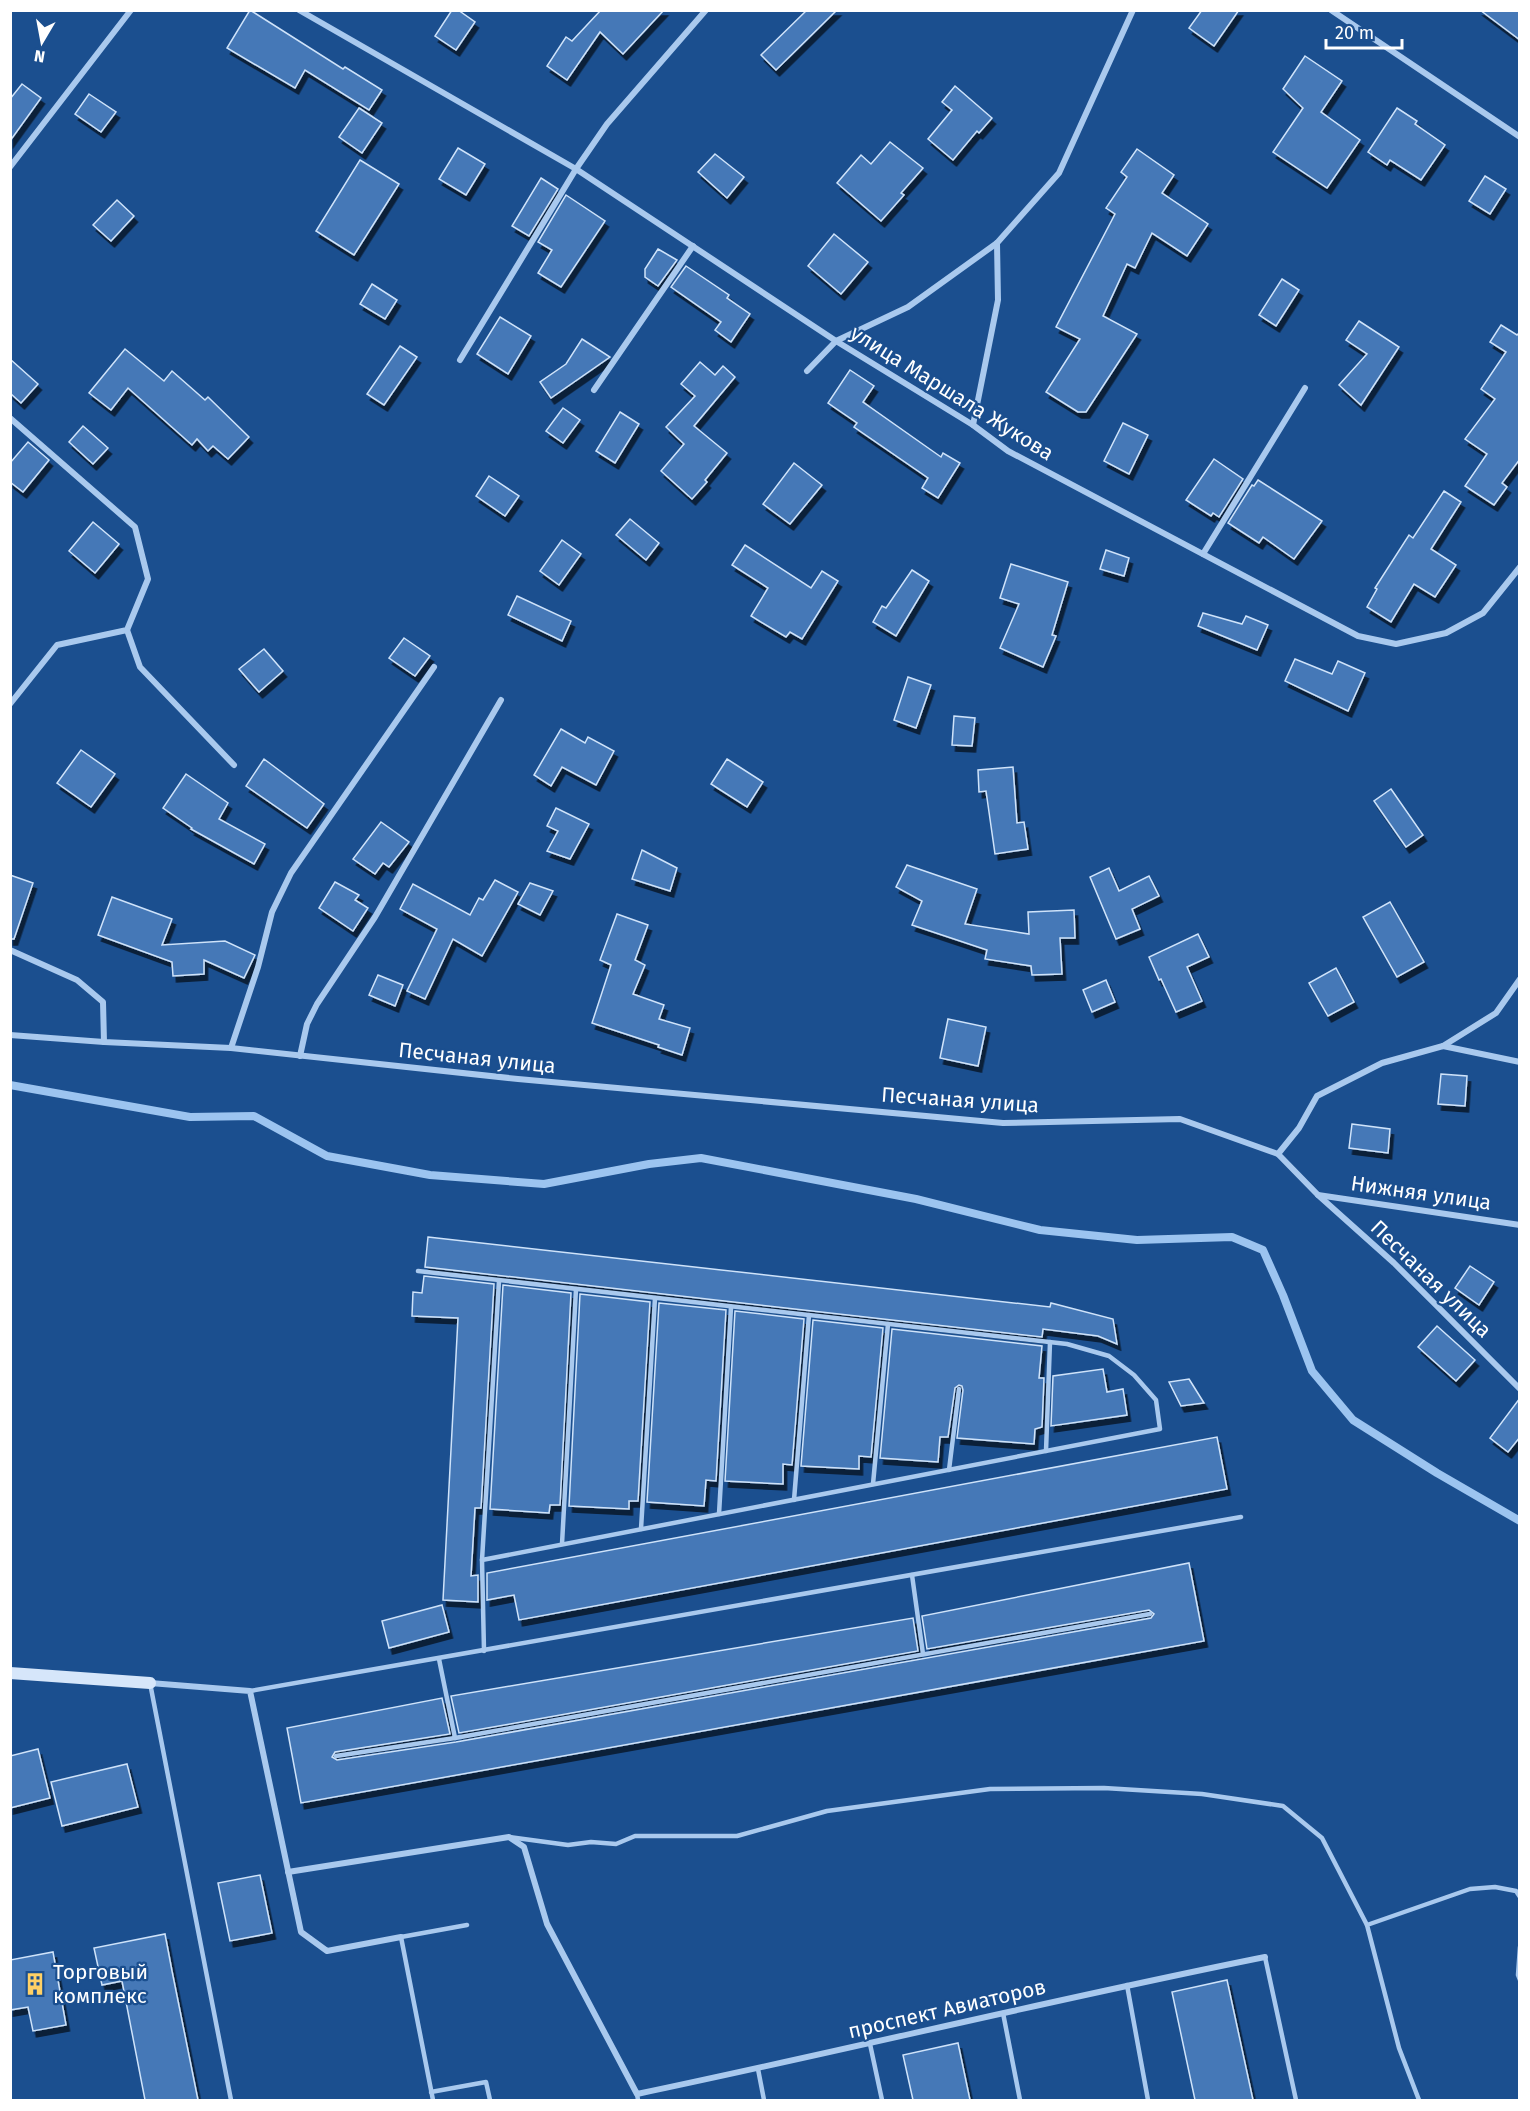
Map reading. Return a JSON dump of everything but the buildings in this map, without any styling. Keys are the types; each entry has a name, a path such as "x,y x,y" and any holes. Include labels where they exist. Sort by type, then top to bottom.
{"street":[{"path":"10,167 131,10"},
{"name":"улица Маршала Жукова","path":"299,10 576,169 836,341 973,425 1008,451 1358,636 1395,644 1446,633 1483,613 1520,567"},
{"path":"460,360 576,169 607,124 706,10"},
{"path":"807,371 836,341 908,307 997,243 1059,173 1134,10"},
{"path":"1331,10 1520,138"},
{"path":"973,425 998,300 997,243"},
{"path":"594,390 693,246"},
{"path":"1203,554 1305,388"},
{"path":"10,418 135,527 148,579 127,630 140,668 234,765"},
{"path":"10,704 57,645 127,630"},
{"path":"231,1048 258,968 272,912 291,873 434,668"},
{"path":"300,1056 307,1024 317,1004 375,917 501,700"},
{"path":"10,950 77,980 103,1002 104,1042"},
{"path":"1278,1154 1299,1128 1317,1096 1382,1063 1443,1046 1496,1013 1520,979"},
{"name":"Песчаная улица","path":"10,1035 231,1048 518,1079 1003,1122 1180,1119 1278,1154 1318,1195 1394,1263 1520,1389"},
{"path":"1443,1046 1520,1062"},
{"name":"Нижняя улица","path":"1318,1195 1520,1225"},
{"path":"10,1673 250,1690 301,1932 327,1951 401,1937"},
{"path":"288,1872 509,1837 524,1847 547,1924 638,2097"},
{"name":"проспект Авиаторов","path":"638,2097 1127,1985 1265,1957"}],"lane":[{"path":"418,1271 1067,1344 1109,1356 1134,1375 1156,1400 1160,1429 482,1560"},
{"path":"484,1651 482,1560 499,1281"},
{"path":"562,1544 576,1290"},
{"path":"641,1529 655,1298"},
{"path":"719,1514 731,1307"},
{"path":"794,1500 809,1316"},
{"path":"873,1484 888,1324"},
{"path":"1046,1451 1050,1342"},
{"path":"949,1470 959,1389"},
{"path":"250,1690 439,1659 1241,1517"},
{"path":"912,1575 923,1654"},
{"path":"336,1756 455,1738 1150,1614"},
{"path":"439,1659 455,1738"},
{"path":"150,1683 231,2100"},
{"path":"509,1837 568,1845 591,1842 616,1844 635,1836 737,1836 826,1811 990,1789 1104,1788 1202,1794 1283,1806 1322,1838 1367,1925 1399,2048 1419,2100"},
{"path":"1367,1925 1470,1889 1495,1887 1516,1891 1520,1897"},
{"path":"433,2100 401,1937 467,1925"},
{"path":"1520,1947 1518,1975 1520,1980"},
{"path":"1265,1957 1296,2100"},
{"path":"1127,1985 1148,2100"},
{"path":"1003,2013 1020,2100"},
{"path":"870,2044 882,2100"},
{"path":"758,2069 764,2100"},
{"path":"431,2092 486,2082 490,2100"}],"waterway":[{"path":"10,1085 190,1117 254,1116 327,1156 430,1175 544,1184 649,1164 701,1158 916,1199 1040,1230 1137,1240 1232,1237 1263,1250 1312,1371 1353,1420 1437,1473 1520,1521"}],"place":[{"name":"Торговый комплекс","path":"35,1984"}]}
